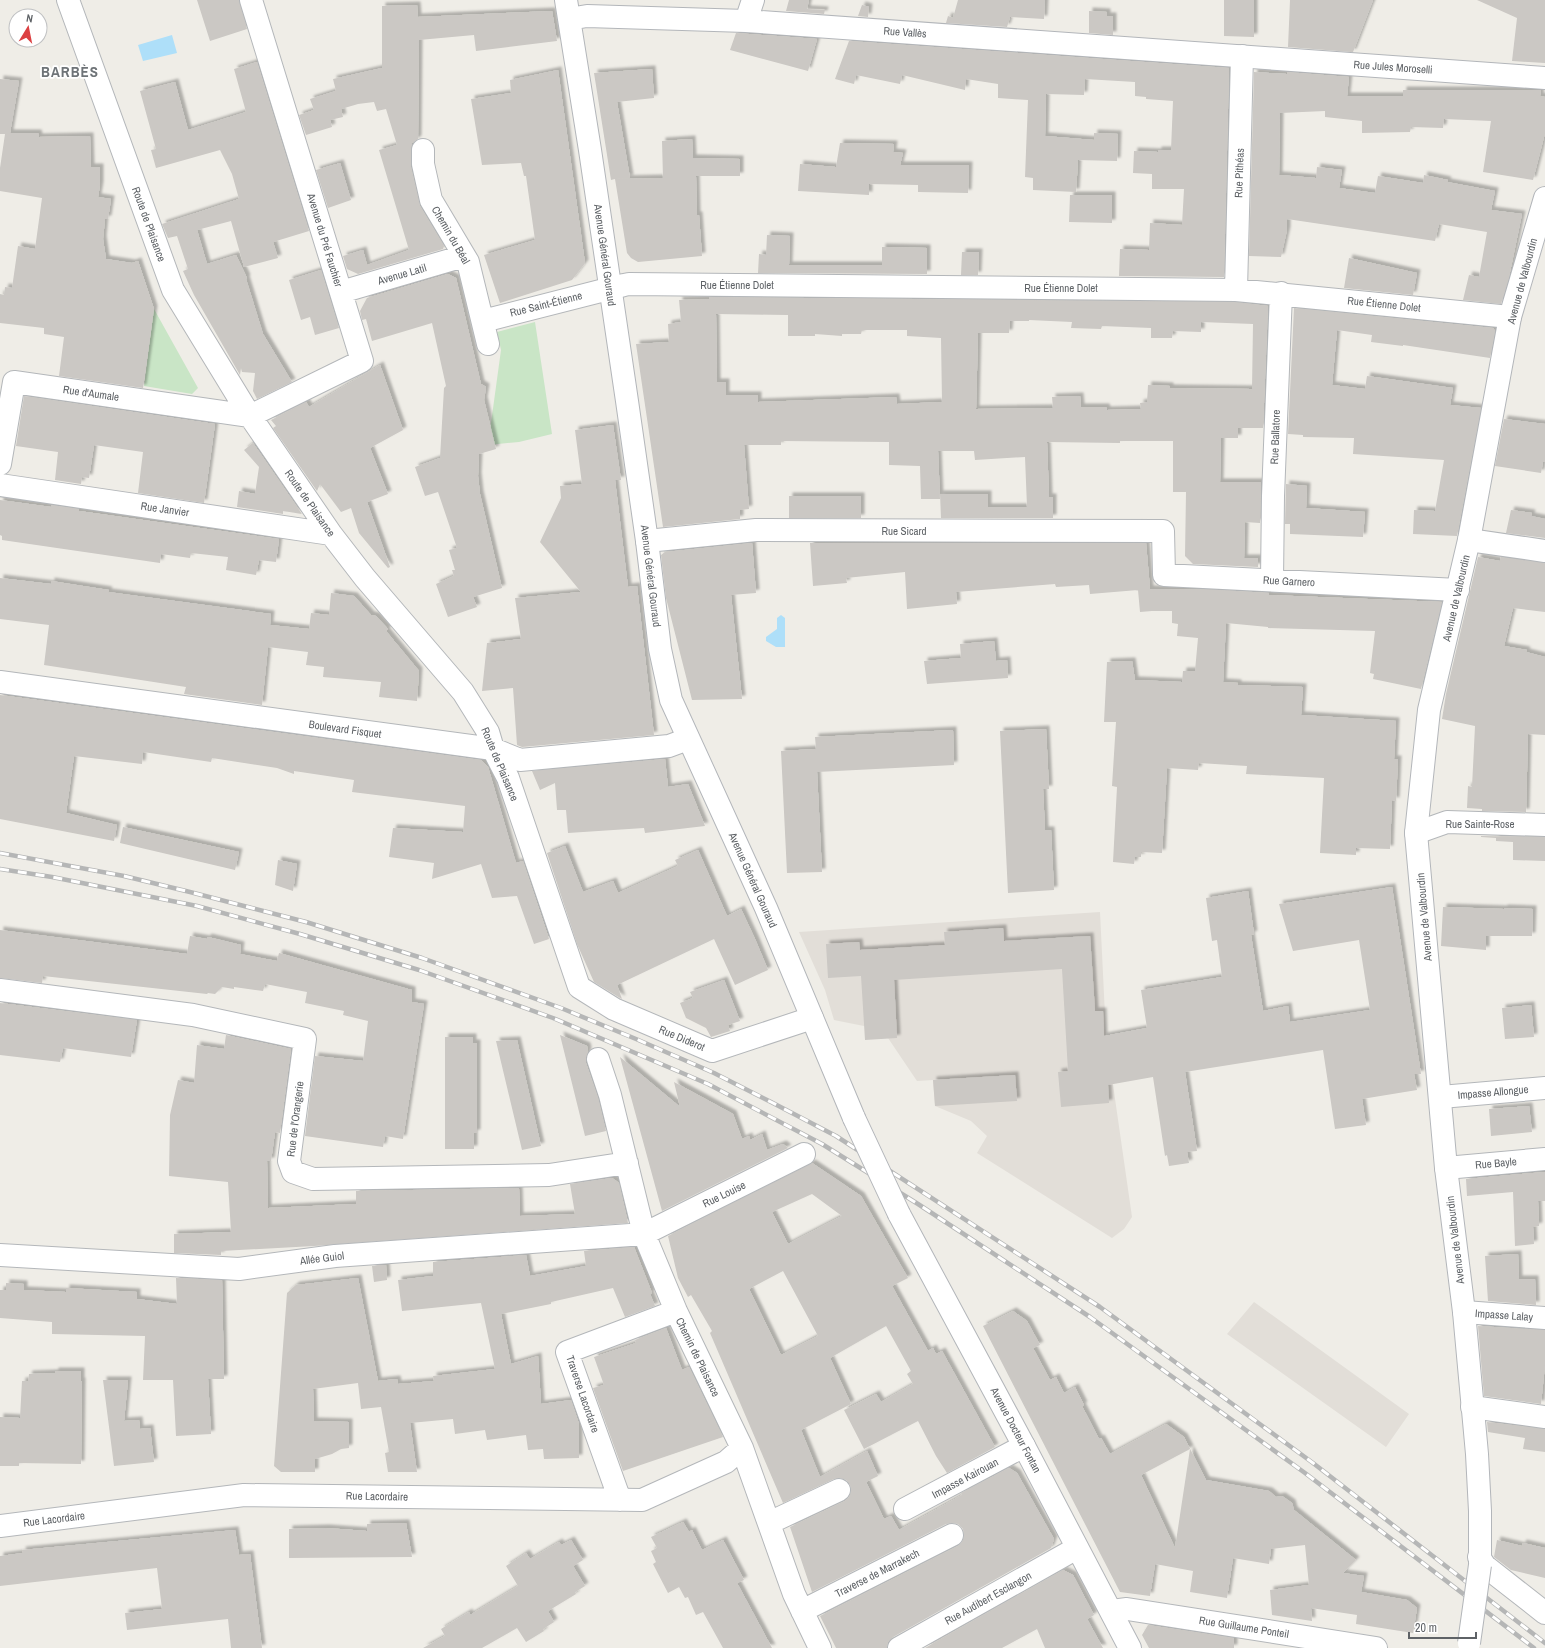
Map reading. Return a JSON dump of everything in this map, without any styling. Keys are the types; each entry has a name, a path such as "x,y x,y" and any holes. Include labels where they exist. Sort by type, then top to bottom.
{"street":[{"name":"Route de Plaisance","path":"68,0 173,290 250,416 331,534 365,578 463,692 488,732 493,749 508,778 579,988"},
{"name":"Avenue du Pré Fauchier","path":"250,416 362,361 251,0"},
{"path":"746,21 753,0"},
{"name":"Rue Vallès","path":"567,9 588,16 746,21 1242,56"},
{"name":"Avenue Général Gouraud","path":"567,9 647,542 660,649 671,700 766,908 854,1118"},
{"name":"Rue Jules Moroselli","path":"1242,56 1545,78"},
{"name":"Rue Pithéas","path":"1236,290 1242,56"},
{"name":"Chemin du Béal","path":"423,150 423,164 431,200 468,262 488,344"},
{"name":"Avenue de Valbourdin","path":"1469,1645 1479,1561 1480,1511 1464,1312 1446,1168 1441,1097 1416,833 1429,710 1469,540 1510,317 1545,198"},
{"name":"Avenue Latil","path":"341,292 464,256"},
{"name":"Rue Étienne Dolet","path":"610,288 624,284 637,284 1236,290 1281,293 1510,317"},
{"name":"Rue Saint-Étienne","path":"482,321 610,288"},
{"name":"Rue Ballatore","path":"1272,580 1273,496 1281,293"},
{"name":"Rue d'Aumale","path":"0,464 14,382 250,416"},
{"name":"Rue Janvier","path":"0,485 331,534"},
{"name":"Rue Sicard","path":"647,542 756,530 1162,531"},
{"name":"Rue Garnero","path":"1162,531 1164,575 1458,590"},
{"path":"1469,540 1545,551"},
{"name":"Boulevard Fisquet","path":"0,682 493,749 520,760 669,746 688,739"},
{"name":"Rue Sainte-Rose","path":"1416,833 1447,822 1545,825"},
{"name":"Rue Diderot","path":"579,988 614,1009 712,1051 812,1018"},
{"name":"Rue de l'Orangerie","path":"0,990 193,1015 305,1039 289,1161 293,1172 313,1179 548,1175 627,1162"},
{"name":"Chemin de Plaisance","path":"598,1059 610,1095 644,1234 676,1311 742,1448 794,1594 820,1648"},
{"name":"Impasse Allongue","path":"1441,1097 1545,1088"},
{"name":"Avenue Docteur Fontan","path":"854,1118 899,1214 1112,1611 1130,1648"},
{"name":"Rue Louise","path":"644,1234 804,1154"},
{"name":"Rue Bayle","path":"1446,1168 1545,1159"},
{"name":"Allée Guiol","path":"0,1255 239,1269 335,1256 644,1234"},
{"name":"Traverse Lacordaire","path":"620,1500 567,1352 676,1311"},
{"name":"Impasse Lalay","path":"1464,1312 1545,1318"},
{"path":"1472,1406 1545,1417"},
{"name":"Impasse Kairouan","path":"905,1509 1024,1446"},
{"name":"Rue Lacordaire","path":"0,1526 244,1494 642,1500 726,1462 742,1448"},
{"path":"769,1523 839,1490"},
{"name":"Traverse de Marrakech","path":"802,1612 952,1535"},
{"name":"Rue Audibert Esclangon","path":"899,1648 1077,1548"},
{"path":"1479,1561 1545,1614"},
{"name":"Rue Guillaume Ponteil","path":"1112,1611 1127,1609 1298,1642 1376,1648"}],"shaded area":[{"path":"1100,912 1106,1036 1132,1217 1124,1229 1112,1238 977,1153 987,1136 971,1121 935,1106 933,1080 917,1081 888,1038 864,1026 834,1020 825,990 799,932"},
{"path":"1254,1302 1409,1414 1386,1447 1227,1334"}],"green space":[{"path":"154,309 198,388 192,394 144,386"},
{"path":"535,322 552,434 519,442 488,445 501,350 497,332"}],"water":[{"path":"172,35 177,53 143,61 138,45"},
{"path":"781,615 785,618 785,647 776,647 766,641 766,637 777,629 777,618"}],"building":[{"path":"197,0 239,0 247,29 210,41"},
{"path":"789,0 809,0 807,9 825,10 824,14 786,11"},
{"path":"958,0 1045,0 1044,19 1010,17 1007,27 946,23 948,16 953,18"},
{"path":"1224,0 1254,0 1254,37 1224,36"},
{"path":"1290,0 1373,0 1353,52 1351,52 1288,47"},
{"path":"1477,0 1545,0 1545,63 1512,61 1517,18"},
{"path":"417,5 418,17 552,11 557,41 476,51 474,35 419,40 418,139 412,143 411,167 420,206 444,246 443,249 358,274 347,269 343,256 363,250 367,265 409,250 379,150 397,145 386,109 377,111 374,102 358,104 341,109 343,117 330,120 332,127 306,135 299,115 314,110 310,99 336,91 333,79 382,68 382,6"},
{"path":"862,5 869,7 868,17 858,16"},
{"path":"1089,11 1107,12 1107,16 1113,16 1113,35 1089,33"},
{"path":"736,33 817,39 808,71 730,50"},
{"path":"849,41 1229,68 1224,277 1119,276 1120,249 1149,250 1150,223 1182,225 1184,189 1152,189 1152,174 1133,173 1134,151 1158,152 1158,150 1171,150 1173,101 1146,99 1146,97 1135,96 1135,82 1085,79 1084,95 1046,94 1045,136 1094,140 1094,133 1118,134 1117,161 1078,160 1076,192 1033,190 1033,178 1025,177 1028,100 998,98 998,84 966,79 965,90 902,75 900,84 856,75 854,84 835,79"},
{"path":"257,62 309,231 273,242 278,258 244,267 231,221 197,230 207,264 236,255 247,278 246,279 263,334 292,382 257,399 253,391 255,373 242,372 241,368 240,375 194,295 183,271 188,269 177,236 168,238 162,224 239,199 232,174 220,150 156,168 151,150 156,149 140,91 175,82 188,130 246,112 234,69"},
{"path":"652,69 654,98 617,102 630,178 617,179 663,178 662,141 692,139 693,158 740,159 740,176 696,176 697,215 699,215 702,256 638,262 631,258 627,253 615,179 611,180 594,73"},
{"path":"558,70 585,263 572,280 500,303 484,255 535,240 526,176 524,176 521,163 482,165 471,99 511,93 510,80"},
{"path":"1254,72 1287,74 1287,72 1349,77 1347,96 1403,96 1403,90 1541,90 1540,96 1545,97 1545,133 1533,180 1483,172 1491,121 1444,119 1443,128 1411,127 1410,132 1362,133 1362,121 1325,117 1325,111 1280,113 1279,175 1316,178 1317,167 1342,170 1339,188 1375,193 1378,176 1423,183 1424,175 1448,180 1447,182 1495,191 1491,210 1522,214 1509,277 1501,304 1463,300 1469,275 1479,277 1487,232 1439,224 1435,241 1287,219 1287,230 1281,257 1249,256"},
{"path":"0,79 19,81 10,133 38,133 39,137 90,136 91,167 100,167 98,197 111,199 108,219 105,219 103,239 106,259 132,263 138,261 154,309 143,388 59,376 64,337 44,334 44,328 0,323 0,294 4,295 5,287 12,288 18,246 35,249 42,198 0,191 0,168 5,134 0,134"},
{"path":"840,143 894,144 893,152 903,153 900,165 969,165 968,193 918,192 918,185 869,184 869,195 798,191 800,164 836,167"},
{"path":"340,163 351,200 328,208 316,170"},
{"path":"1070,195 1112,195 1112,223 1069,222"},
{"path":"767,235 790,236 789,265 882,265 882,247 927,248 927,274 758,273 759,254 766,255"},
{"path":"962,252 979,252 978,275 961,275"},
{"path":"1349,258 1417,273 1413,295 1344,288"},
{"path":"321,270 339,328 315,335 310,317 301,320 289,280"},
{"path":"448,274 456,278 481,384 486,387 484,400 496,449 479,454 478,476 480,494 502,588 473,597 477,607 448,617 436,584 454,576 452,570 455,570 449,550 457,548 438,492 425,496 415,467 440,458 444,388 446,386 432,323 372,341 366,319 362,320 360,311 367,298"},
{"path":"709,297 1235,302 1268,306 1263,428 1238,428 1238,438 1221,438 1220,482 1261,482 1260,523 1245,522 1244,558 1258,558 1258,567 1193,564 1185,556 1186,492 1173,492 1173,441 1120,441 1120,443 1047,442 1049,497 1053,497 1053,518 941,518 940,494 988,494 988,507 1027,507 1025,457 975,460 974,451 938,451 940,499 921,499 920,466 889,465 889,442 781,441 781,445 744,445 749,509 740,510 740,519 663,527 636,344 669,342 668,324 681,322 679,300 709,299","holes":["716,314 788,315 788,336 815,336 815,334 842,336 842,334 861,334 862,330 907,330 907,336 941,338 942,402 897,404 896,397 758,402 758,395 726,395 726,382 717,382","1029,320 1072,322 1071,328 1101,329 1102,326 1151,328 1151,338 1172,338 1173,331 1201,332 1201,322 1253,324 1252,389 1170,388 1170,386 1148,385 1147,402 1140,403 1141,409 1107,410 1106,407 1081,407 1080,396 1052,397 1053,408 976,409 978,333 1009,333 1010,321"]},
{"path":"1294,308 1493,328 1495,331 1490,358 1403,345 1371,342 1372,335 1337,330 1332,385 1365,389 1367,376 1453,388 1450,405 1481,408 1457,536 1413,534 1414,510 1435,511 1444,460 1353,454 1354,438 1303,437 1303,435 1288,434"},
{"path":"380,365 403,430 370,448 388,494 367,502 390,567 388,568 359,533 351,508 341,512 320,484 317,491 273,428 276,426 271,420 306,402 309,407"},
{"path":"24,396 215,424 204,503 138,493 143,452 94,445 89,478 82,477 81,484 55,480 58,452 16,446"},
{"path":"1504,419 1545,424 1545,462 1543,462 1541,473 1495,466"},
{"path":"613,425 621,480 615,480 628,587 637,586 654,735 522,747 517,745 513,688 482,691 487,643 521,639 515,598 581,592 540,542 561,498 560,486 582,484 575,430"},
{"path":"253,443 302,514 283,511 283,514 237,507 239,491 255,494 259,467 244,450"},
{"path":"1286,484 1307,486 1306,508 1365,512 1363,537 1290,534 1290,524 1285,524"},
{"path":"789,496 861,496 861,518 789,518"},
{"path":"0,500 51,507 51,505 79,509 79,511 279,539 276,562 259,560 256,575 226,570 228,557 191,553 190,558 161,554 160,563 2,540 2,536 0,535"},
{"path":"1511,510 1532,513 1531,516 1545,519 1545,538 1506,533"},
{"path":"752,543 756,593 731,595 742,699 692,700 666,598 661,555 665,552"},
{"path":"810,543 1146,543 1150,589 1090,594 1089,585 1056,587 1055,584 956,592 957,604 907,609 905,572 846,578 847,583 813,586"},
{"path":"1478,557 1500,561 1501,557 1545,563 1545,612 1513,608 1504,646 1527,650 1526,652 1545,657 1545,735 1528,734 1526,812 1482,811 1482,809 1467,808 1468,786 1472,787 1475,726 1442,719 1446,694"},
{"path":"0,578 51,584 51,581 109,590 108,592 271,614 270,625 309,629 311,613 329,615 331,593 354,596 371,615 376,616 388,629 386,631 419,671 417,701 379,697 381,682 323,677 324,667 306,665 308,652 268,647 262,705 184,694 186,687 44,665 49,625 0,619"},
{"path":"1138,590 1220,590 1269,593 1269,595 1442,602 1421,689 1373,679 1374,674 1370,673 1375,631 1268,628 1226,623 1223,682 1238,683 1238,685 1303,687 1301,715 1396,721 1394,759 1398,759 1396,801 1392,800 1390,849 1356,848 1356,855 1320,853 1324,778 1246,774 1247,766 1199,763 1198,770 1167,768 1162,853 1141,852 1141,857 1135,857 1134,864 1113,862 1117,787 1112,786 1116,722 1104,722 1107,662 1132,661 1135,680 1182,682 1183,671 1195,671 1198,638 1177,636 1178,624 1172,623 1172,611 1140,612"},
{"path":"994,641 996,661 1007,660 1008,678 927,684 924,661 961,658 960,644"},
{"path":"0,695 481,760 488,767 516,863 523,861 549,939 534,944 517,896 492,898 481,864 432,879 434,863 389,857 393,828 463,832 465,806 352,792 354,780 294,771 294,774 277,768 212,758 211,762 143,752 142,764 74,756 66,813 117,825 114,841 0,819"},
{"path":"1046,729 1049,789 1043,789 1045,830 1051,830 1054,890 1008,893 1000,731"},
{"path":"953,730 954,765 817,772 822,872 787,873 781,751 816,749 815,737"},
{"path":"665,759 668,787 688,784 705,826 645,833 644,828 568,833 566,810 557,810 555,783 540,790 532,771"},
{"path":"123,827 239,852 235,870 120,843"},
{"path":"1481,836 1545,837 1545,861 1513,860 1513,842 1496,841 1496,838"},
{"path":"565,846 583,892 613,881 618,893 678,866 675,860 698,850 727,916 741,909 768,970 735,985 714,939 617,985 622,999 620,998 594,982 577,944 547,853"},
{"path":"278,860 297,864 293,891 275,885"},
{"path":"1392,887 1421,1074 1414,1074 1417,1090 1362,1099 1366,1125 1335,1129 1323,1050 1185,1072 1197,1151 1187,1152 1189,1163 1169,1166 1167,1155 1165,1156 1153,1077 1108,1085 1109,1103 1061,1107 1058,1072 1068,1071 1062,969 894,980 897,1038 865,1040 861,976 828,978 826,944 859,942 860,950 945,945 944,932 1003,928 1004,941 1090,936 1095,1011 1103,1011 1104,1036 1147,1028 1141,990 1222,977 1217,940 1212,941 1206,898 1248,891 1254,934 1251,935 1263,1011 1288,1006 1290,1022 1370,1010 1359,940 1293,951 1279,904"},
{"path":"1443,907 1533,909 1532,936 1486,936 1486,950 1441,946"},
{"path":"0,930 187,954 190,936 207,939 208,937 241,945 240,954 277,961 279,953 412,990 412,1002 424,1004 403,1139 385,1136 383,1147 305,1136 315,1056 363,1061 368,1021 343,1015 344,1011 305,1003 307,992 265,984 263,991 222,987 215,994 207,994 43,976 42,983 0,978"},
{"path":"724,980 740,1021 728,1025 730,1031 711,1037 706,1028 686,1018 680,1003 693,998 690,992"},
{"path":"0,1003 137,1020 131,1057 63,1048 60,1062 0,1055"},
{"path":"1531,1005 1534,1037 1505,1039 1502,1008"},
{"path":"226,1035 291,1049 280,1133 275,1132 271,1161 267,1161 268,1208 356,1204 356,1191 519,1188 520,1216 575,1214 570,1184 612,1178 619,1183 628,1223 314,1246 221,1251 221,1255 174,1253 174,1234 231,1232 228,1182 169,1176 170,1115 178,1080 194,1083 197,1045 224,1049"},
{"path":"560,1035 587,1046 588,1051 586,1063 598,1098 606,1131 585,1136"},
{"path":"445,1037 473,1037 473,1043 477,1043 477,1133 474,1133 474,1149 445,1149"},
{"path":"517,1040 541,1146 522,1150 496,1041"},
{"path":"620,1057 680,1107 674,1082 733,1114 742,1139 749,1136 750,1140 762,1134 767,1150 783,1144 788,1148 662,1211"},
{"path":"1015,1075 1017,1101 935,1106 933,1080"},
{"path":"1529,1106 1532,1132 1491,1136 1489,1109"},
{"path":"812,1163 861,1196 908,1278 892,1286 928,1351 933,1348 936,1354 942,1351 995,1447 947,1473 936,1456 918,1421 864,1449 844,1410 876,1394 881,1402 913,1384 907,1374 911,1371 886,1326 830,1358 851,1404 801,1430 820,1477 867,1451 878,1476 866,1482 884,1519 891,1516 899,1530 962,1495 961,1493 1009,1468 1017,1473 1054,1539 1051,1548 893,1637 888,1642 887,1648 836,1648 820,1616 958,1546 962,1542 964,1536 963,1529 958,1524 946,1524 812,1592 790,1527 845,1501 849,1497 851,1491 850,1485 846,1480 840,1478 834,1479 783,1503 710,1333 712,1331 691,1295 688,1297 678,1278 668,1236","holes":["812,1194 842,1216 788,1244 772,1212","783,1271 818,1336 781,1355 749,1289"]},
{"path":"1545,1172 1545,1201 1538,1201 1539,1226 1533,1227 1534,1244 1515,1246 1513,1192 1467,1196 1466,1179"},
{"path":"634,1247 652,1293 650,1294 655,1306 625,1317 613,1288 551,1302 551,1304 501,1314 511,1364 538,1356 541,1404 571,1400 579,1424 579,1458 544,1459 543,1449 528,1450 526,1435 487,1440 485,1430 455,1434 453,1419 410,1423 417,1472 388,1472 385,1453 389,1452 381,1407 361,1409 358,1383 313,1389 314,1421 349,1422 349,1448 341,1449 332,1454 315,1459 315,1472 281,1472 274,1466 287,1293 296,1285 358,1278 378,1381 397,1379 398,1384 434,1381 433,1376 495,1369 481,1303 402,1311 398,1280 433,1276 433,1262 526,1255 530,1276 586,1266 584,1251"},
{"path":"1518,1254 1519,1279 1535,1279 1536,1305 1488,1301 1485,1256"},
{"path":"386,1265 387,1280 374,1282 372,1266"},
{"path":"176,1278 222,1280 224,1379 208,1379 211,1434 176,1436 173,1380 143,1380 145,1336 52,1334 52,1322 0,1318 0,1290 6,1290 6,1283 24,1284 24,1290 66,1292 66,1288 137,1292 137,1299 177,1304"},
{"path":"1013,1311 1027,1321 1040,1345 1033,1348 1050,1380 1056,1377 1064,1393 1075,1387 1084,1405 1082,1406 1099,1439 1101,1438 1110,1454 1166,1424 1184,1437 1206,1480 1269,1491 1276,1497 1282,1496 1292,1503 1294,1510 1356,1560 1343,1573 1364,1576 1361,1592 1407,1600 1417,1608 1413,1633 1356,1624 1357,1615 1311,1608 1312,1621 1272,1615 1270,1590 1309,1585 1305,1545 1271,1549 1269,1564 1233,1558 1227,1598 1190,1592 1193,1571 1155,1564 1150,1596 1120,1592 983,1326","holes":["1190,1449 1175,1548 1141,1475"]},
{"path":"1478,1326 1545,1330 1545,1365 1541,1404 1484,1396"},
{"path":"666,1328 682,1370 689,1367 723,1437 623,1471 593,1388 604,1385 594,1357 636,1343 635,1340"},
{"path":"55,1371 81,1371 81,1464 19,1463 19,1466 0,1466 0,1417 20,1418 22,1381 28,1381 29,1374 55,1373"},
{"path":"103,1380 128,1380 124,1421 139,1420 140,1429 150,1428 154,1462 114,1466"},
{"path":"1487,1422 1545,1429 1545,1452 1523,1449 1525,1438 1488,1432"},
{"path":"683,1522 689,1532 692,1530 702,1550 723,1540 744,1580 737,1583 772,1648 723,1648 703,1612 696,1615 688,1597 685,1598 679,1587 668,1593 653,1564 656,1562 651,1551 657,1548 651,1537"},
{"path":"406,1523 412,1557 289,1558 289,1529 326,1528 367,1531 367,1524"},
{"path":"235,1530 239,1555 250,1554 262,1648 231,1648 228,1619 127,1630 125,1613 162,1609 157,1568 0,1586 0,1556 23,1553 22,1550"},
{"path":"571,1540 583,1560 573,1566 585,1586 575,1592 576,1594 548,1611 554,1622 543,1629 544,1631 526,1642 517,1628 482,1648 423,1648 445,1636 441,1629 469,1612 470,1615 518,1586 506,1566 526,1553 530,1559 559,1542 561,1545"},
{"path":"1497,1540 1522,1546 1523,1543 1545,1548 1545,1578 1511,1570 1494,1557"},
{"path":"1063,1570 1073,1575 1094,1615 1087,1619 1103,1648 1045,1648 1037,1629 1002,1648 925,1648"},
{"path":"1148,1625 1234,1638 1234,1648 1149,1648 1142,1635"}],"railway":[{"path":"0,853 124,876 190,892 306,922 422,958 561,1008 714,1073 771,1102 836,1136 1100,1307 1313,1463 1545,1643"},
{"path":"0,869 52,877 197,906 300,934 419,970 553,1018 708,1084 822,1144 918,1204 1090,1317 1305,1473 1534,1648"}],"district":[{"name":"BARBÈS","path":"70,72"}]}
